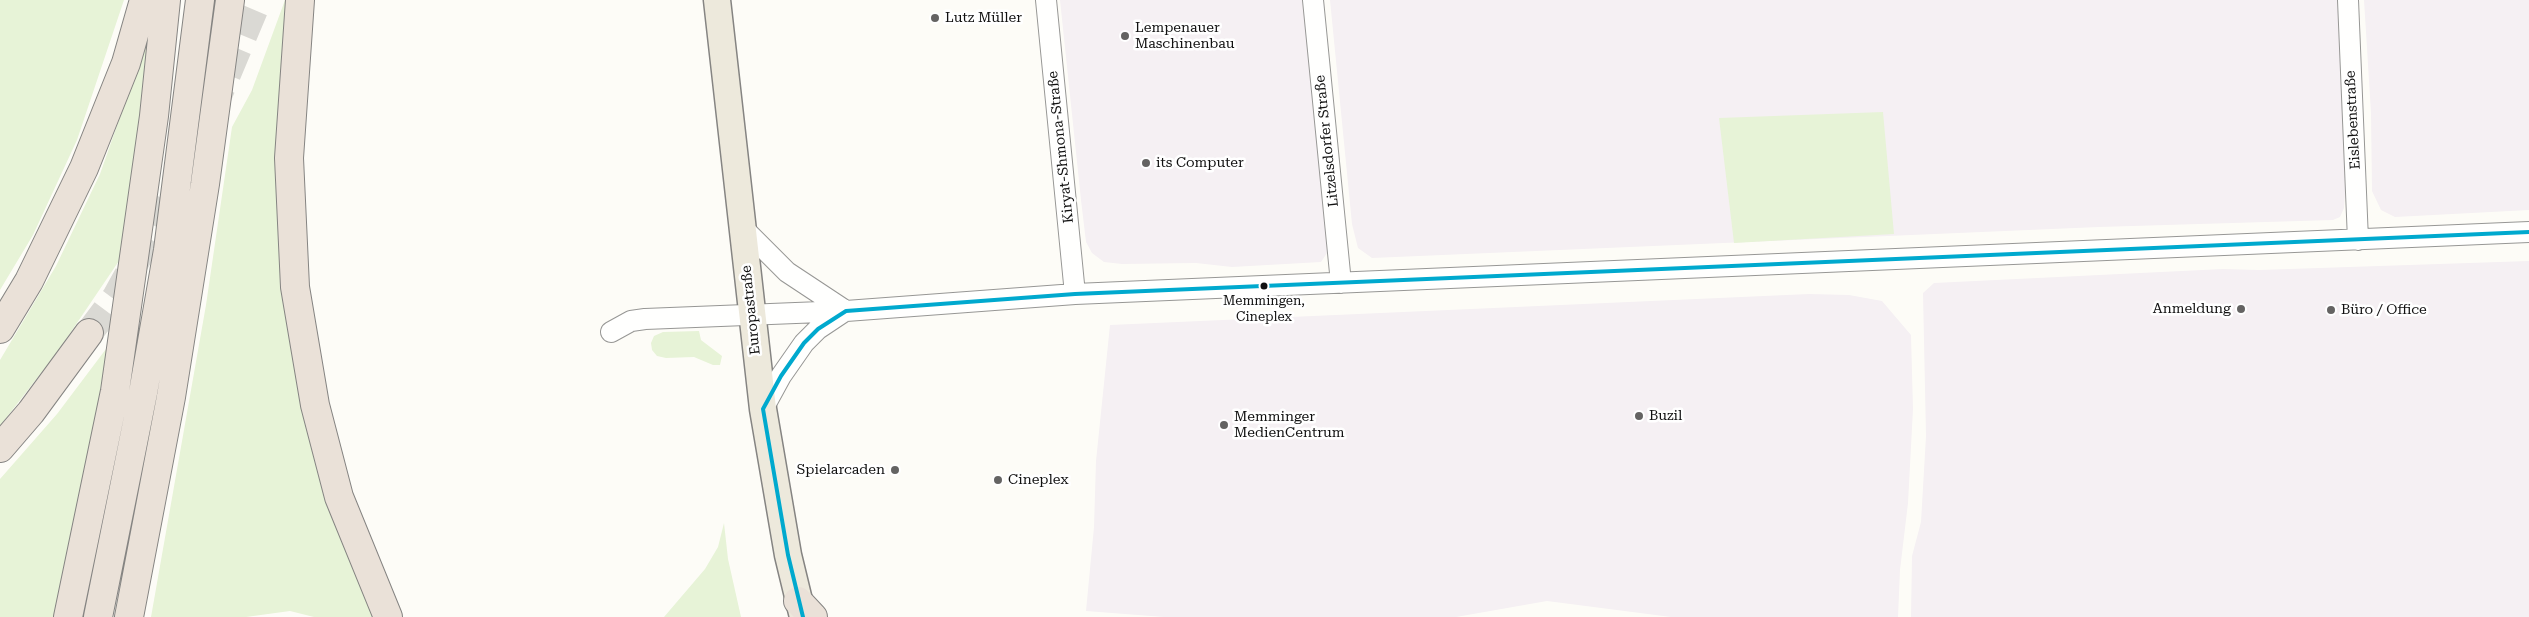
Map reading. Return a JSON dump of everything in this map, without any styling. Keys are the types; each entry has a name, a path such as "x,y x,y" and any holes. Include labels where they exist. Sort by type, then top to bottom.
{"highway":[{"path":"0,329 29,281 84,168 126,63 144,0"},
{"path":"68,617 115,391 154,116 166,0"},
{"path":"98,617 143,393 168,250 200,0"},
{"path":"128,617 171,397 205,184 230,0"},
{"path":"300,0 289,158 295,287 315,405 339,498 388,617"},
{"path":"0,448 31,412 89,333"}],"main road":[{"name":"Europastraße","path":"717,0 763,409 776,492 805,612"}],"street":[{"name":"Kiryat-Shmona-Straße","path":"1046,0 1075,294"},
{"name":"Litzelsdorfer Straße","path":"1313,0 1341,283"},
{"name":"Eislebenstraße","path":"2348,0 2358,240"},
{"path":"742,228 787,272 846,311"},
{"path":"611,332 632,321 846,311 1075,294 2529,232"},
{"path":"763,409 781,376 804,343 818,328 846,311"}],"shaded area":[{"path":"1060,0 1304,0 1329,250 1321,262 1232,267 1196,263 1122,264 1104,262 1092,253 1086,242"},
{"path":"1330,0 2338,0 2346,180 2344,208 2340,217 2333,220 2099,227 1372,258 1358,248 1352,224"},
{"path":"2364,0 2529,0 2529,210 2395,217 2381,210 2372,191 2371,113"},
{"path":"2529,261 2529,617 1911,617 1912,556 1921,522 1926,436 1923,293 1934,283 2223,269 2259,270"},
{"path":"1809,294 1849,295 1882,301 1911,335 1913,409 1908,503 1900,570 1898,617 1671,617 1547,601 1456,617 1164,617 1086,611 1094,527 1096,461 1110,325"}],"green space":[{"path":"0,0 124,0 77,140 33,235 0,290"},
{"path":"285,0 293,0 281,227 377,617 314,617 290,611 246,617 151,617 206,305 232,127 252,90"},
{"path":"156,15 125,252 58,351 0,426 0,360 56,266 100,174"},
{"path":"1883,112 1894,234 1734,243 1719,118"},
{"path":"699,331 701,340 722,356 720,365 713,365 694,357 666,358 657,356 652,350 651,343 654,336 663,332"},
{"path":"109,345 96,423 55,617 0,617 0,479 57,414"},
{"path":"724,523 728,559 741,617 664,617 705,569 718,547"}],"tunnel":[{"path":"89,333 116,297 202,134 258,0"}],"transit line":[{"path":"803,617 788,555 763,409 781,376 804,343 818,329 846,311 1075,294 2529,232"}],"place":[{"name":"Lutz Müller","path":"935,18"},
{"name":"Lempenauer Maschinenbau","path":"1125,36"},
{"name":"its Computer","path":"1146,163"},
{"name":"Memmingen, Cineplex","path":"1264,286"},
{"name":"Anmeldung","path":"2241,309"},
{"name":"Büro / Office","path":"2331,310"},
{"name":"Buzil","path":"1639,416"},
{"name":"Memminger MedienCentrum","path":"1224,425"},
{"name":"Spielarcaden","path":"895,470"},
{"name":"Cineplex","path":"998,480"}]}
